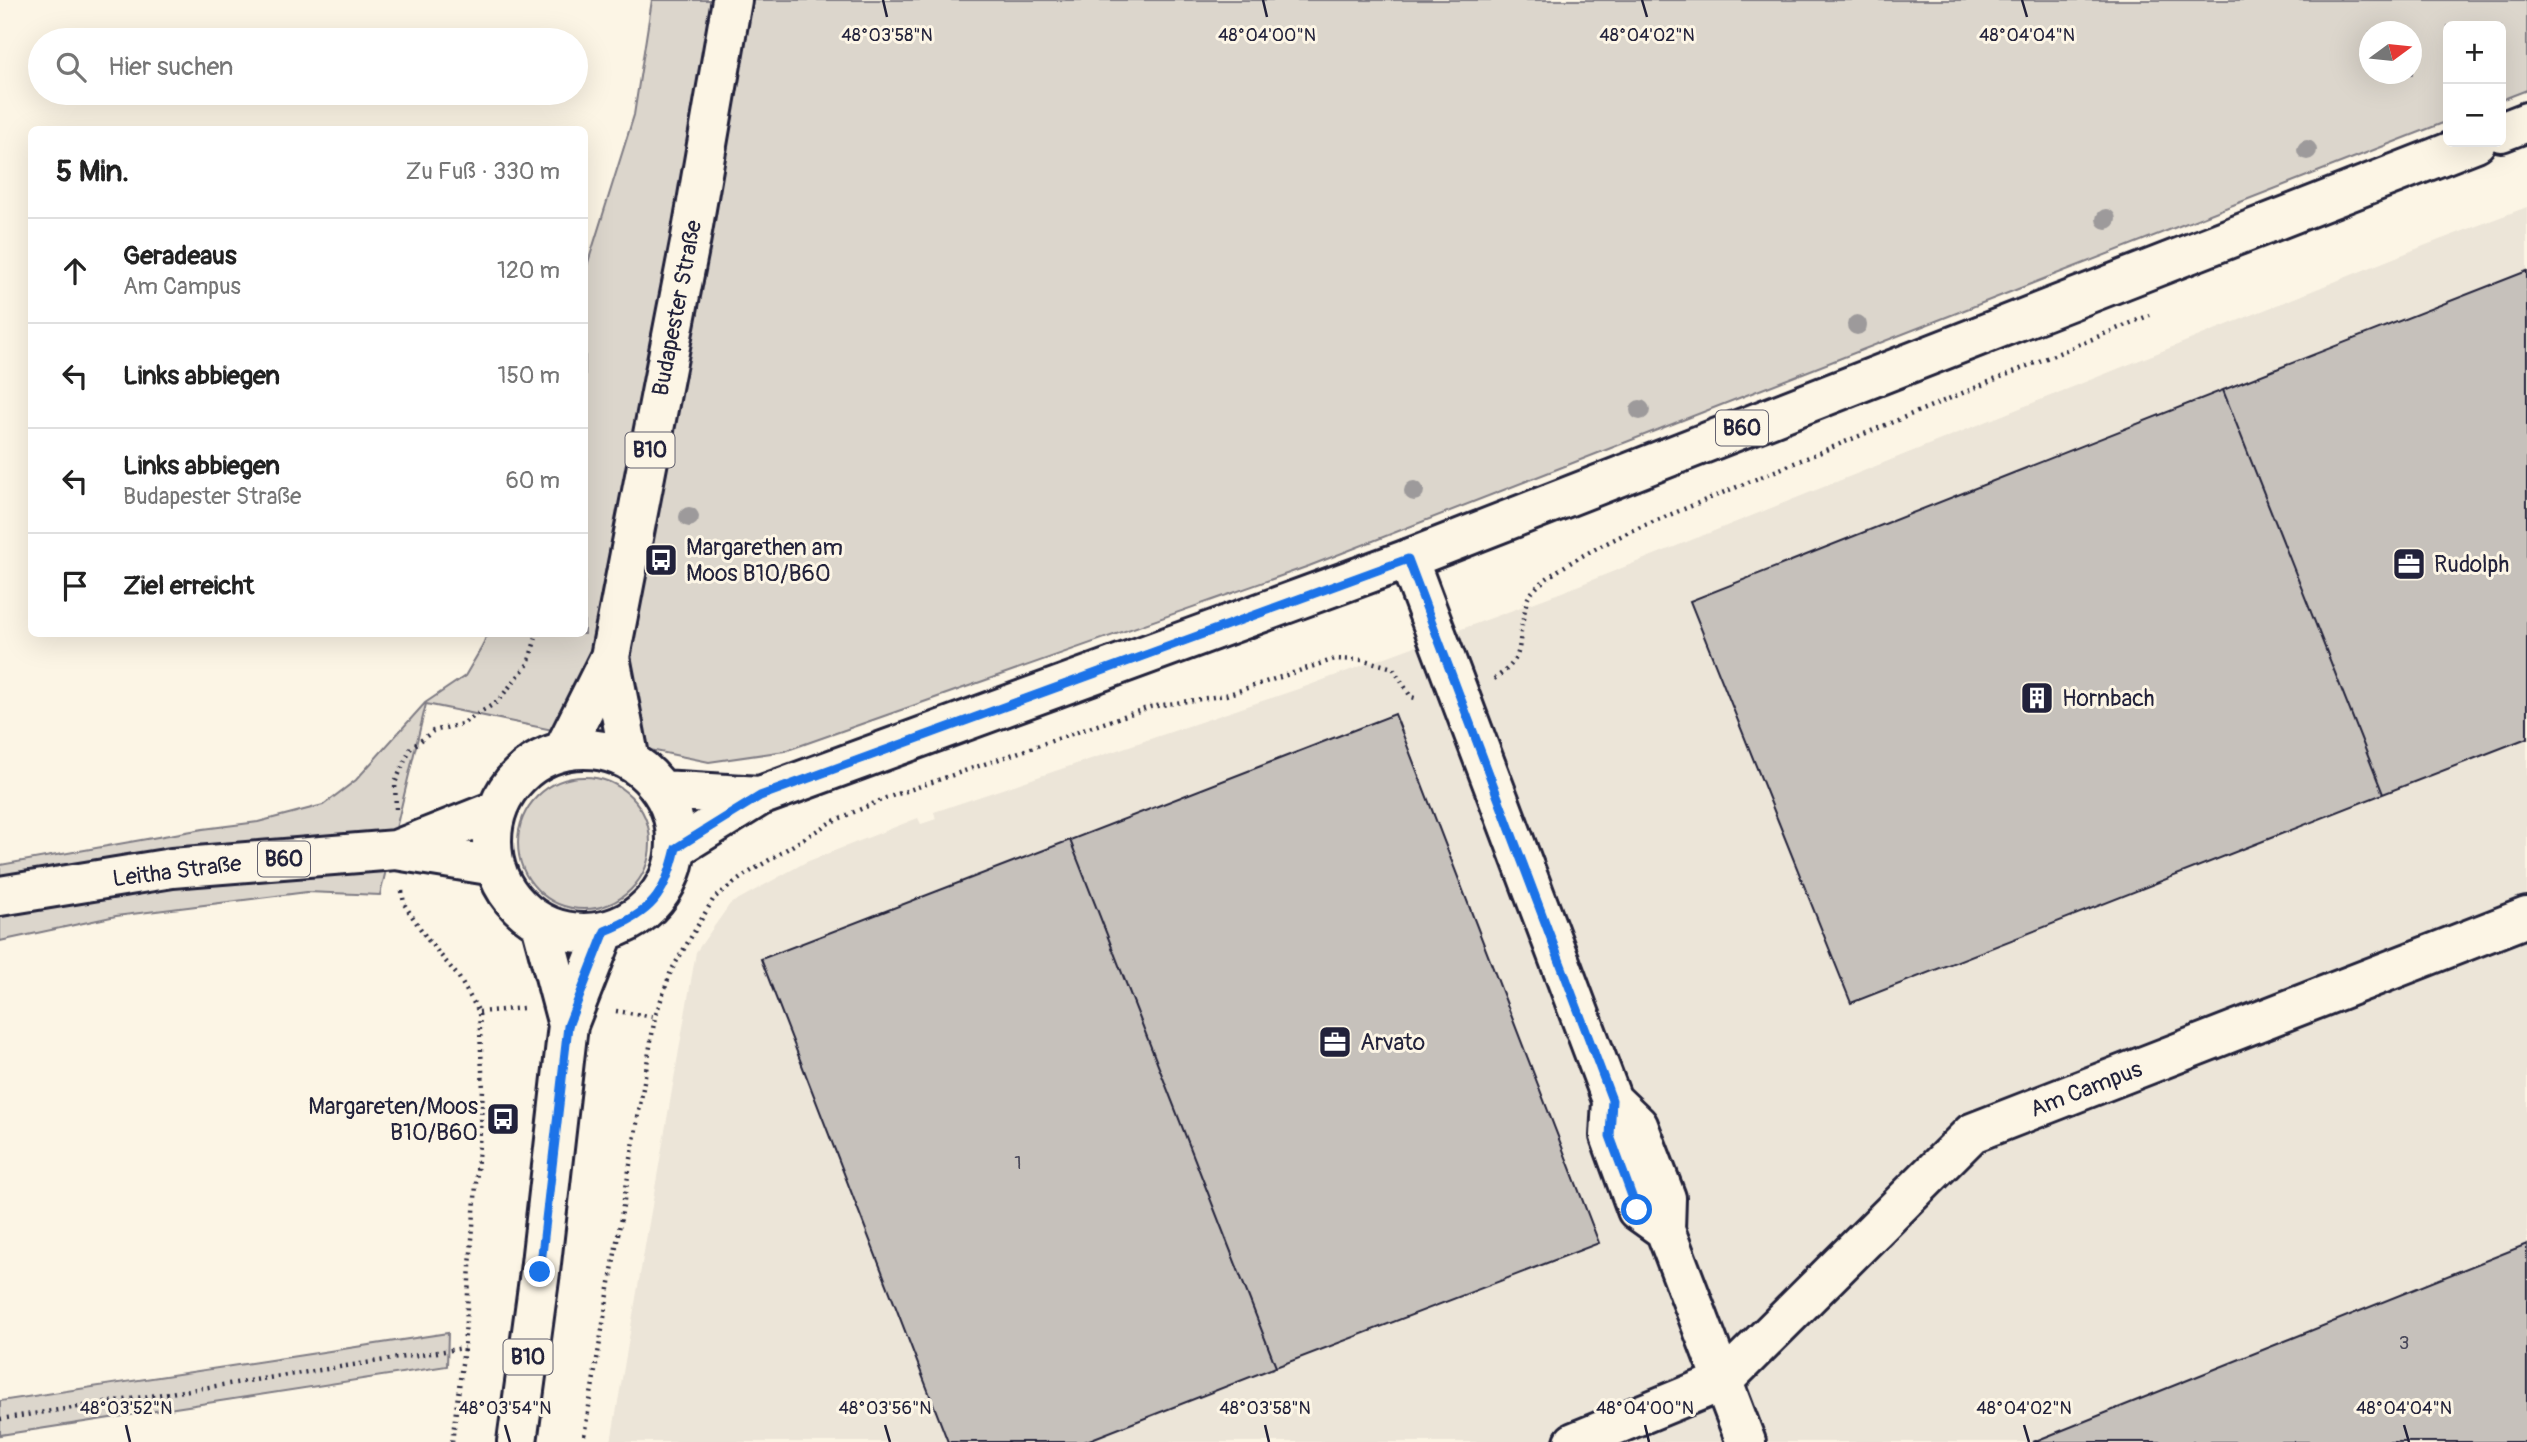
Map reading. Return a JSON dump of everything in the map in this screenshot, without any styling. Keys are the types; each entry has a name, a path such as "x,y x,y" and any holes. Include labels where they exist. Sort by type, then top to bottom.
{"main road":[{"name":"Budapester Straße","path":"563,751 610,657 690,243 732,0"},
{"path":"2506,130 2527,122"},
{"name":"B60","path":"676,848 760,796 1408,559 2463,147"},
{"path":"1408,559 1612,1100 1610,1136 1637,1210 1665,1230 1746,1442"},
{"name":"Budapester Straße","path":"610,657 630,761"},
{"path":"586,748 609,752 630,761 647,774 661,790 674,818 676,848 669,876 654,901 632,920 605,931 572,933 541,923 512,899 495,866 492,838 497,810 512,783 535,762 563,751 586,748"},
{"name":"B60","path":"661,790 760,796"},
{"name":"Leitha Straße","path":"396,850 497,810"},
{"name":"Leitha Straße","path":"0,896 172,868 396,850 495,866"},
{"name":"Am Campus","path":"1574,1442 1723,1381 1972,1133 2527,917"},
{"name":"B10","path":"541,923 568,1026"},
{"name":"B10","path":"517,1442 540,1272 568,1026 605,931"}],"path":[{"path":"583,1442 655,1017 671,971 713,898 745,875 830,823 886,798 1150,707 1226,695 1335,659 1364,660 1393,668 1411,697 1425,701 1495,679 1514,664 1520,646 1521,626 1528,598 1549,577 1576,559 1631,531 2155,313"},
{"path":"452,1442 464,1348 483,1090 480,1012 404,904 396,850 395,783 410,749 433,731 462,724 497,702 528,664 536,637"},
{"path":"0,1419 464,1348"}],"shaded area":[{"path":"652,0 2527,0 2527,90 2506,98 2506,21 2443,21 2443,123 1309,566 785,751 709,762 426,704 380,895 307,892 116,916 0,941 0,865 203,829 258,822 323,805 356,780 425,703 465,676 486,637 588,637 588,262 634,115"},
{"path":"2527,207 2527,1442 611,1442 696,952 730,904 806,862 918,818 921,824 936,819 934,812 1307,686 1562,592 2426,245"},
{"path":"584,777 609,782 631,796 645,818 650,843 645,868 631,890 609,904 584,909 559,904 537,890 523,868 518,843 523,818 537,796 559,782"},
{"path":"448,1333 447,1366 0,1435 0,1401"}],"building":[{"name":"Rudolph","path":"2527,271 2527,738 2383,794 2223,390"},
{"name":"Hornbach","path":"2223,390 2383,794 1851,1003 1690,601"},
{"name":"Arvato","path":"1395,714 1599,1243 1276,1367 1070,840"},
{"path":"1070,840 1276,1367 1084,1442 948,1442 761,959"},
{"path":"2527,1244 2527,1442 2033,1442"}],"place":[{"name":"Margarethen am Moos B10/B60","path":"661,560"},
{"name":"Rudolph","path":"2409,564"},
{"name":"Hornbach","path":"2037,698"},
{"name":"Arvato","path":"1335,1042"},
{"name":"Margareten/Moos B10/B60","path":"503,1119"}],"route":[{"path":"540,1272 568,1026 605,931 632,920 654,901 669,876 676,848 760,796 1408,559 1612,1100 1610,1136 1637,1210"}]}
